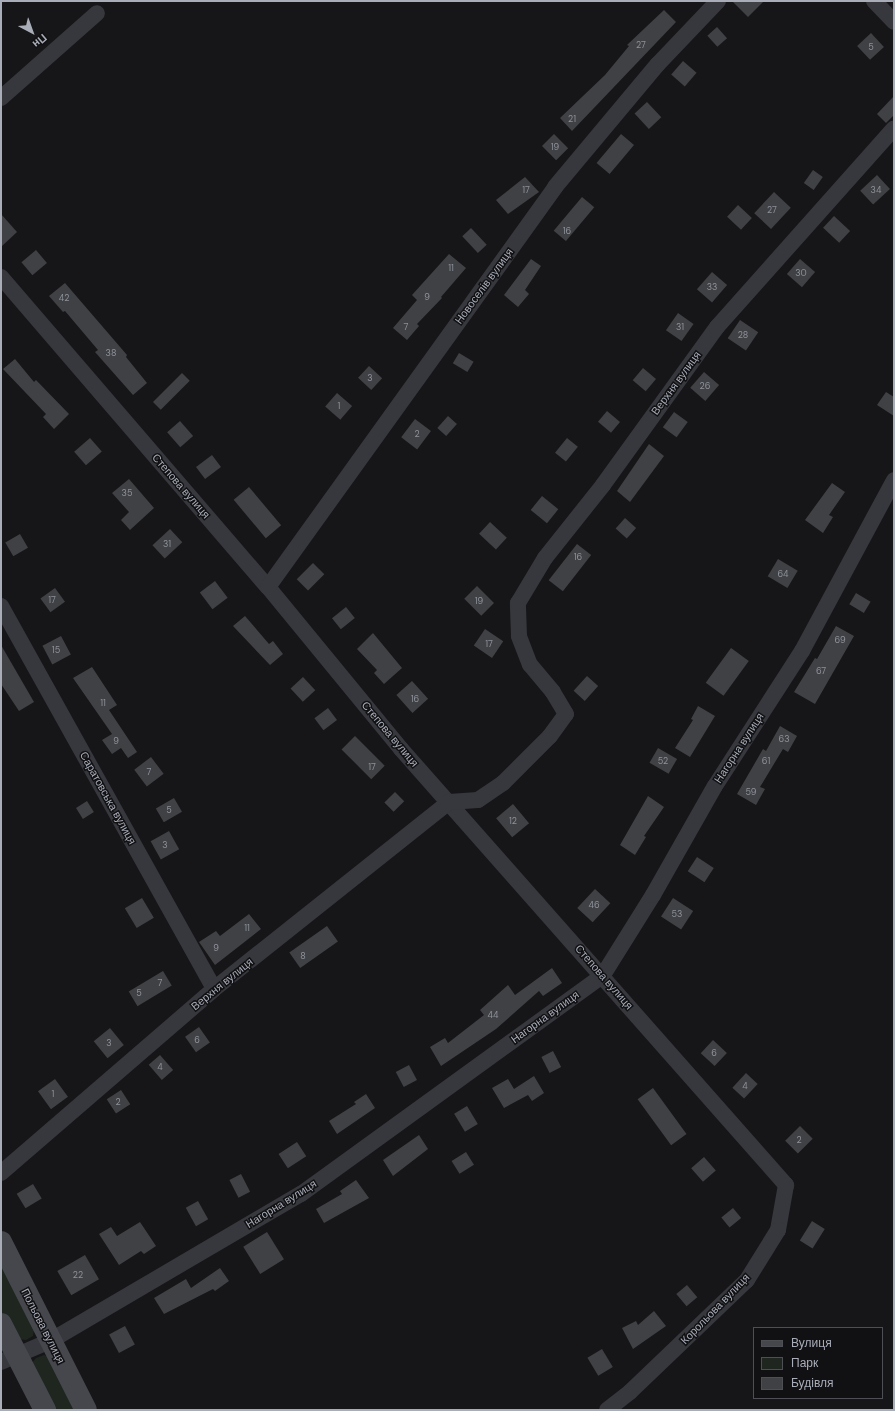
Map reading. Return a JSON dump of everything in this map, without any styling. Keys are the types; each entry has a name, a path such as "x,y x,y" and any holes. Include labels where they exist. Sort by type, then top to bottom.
{"main road":[{"name":"Польова вулиця","path":"1,1242 86,1410"},
{"path":"1,1324 9,1358 45,1410"}],"street":[{"name":"Новоселів вулиця","path":"268,586 555,187 658,64 718,1"},
{"path":"874,1 894,22"},
{"path":"1,98 97,13"},
{"name":"Верхня вулиця","path":"1,1174 214,989 448,802 478,800 503,783 530,759 566,714 553,692 530,665 519,636 518,603 545,558 603,485 717,327 894,128"},
{"name":"Степова вулиця","path":"1,277 268,586 401,749 786,1185"},
{"name":"Нагорна вулиця","path":"9,1358 50,1341 301,1194 602,975 653,896 715,786 802,651 894,480"},
{"name":"Саратовська вулиця","path":"1,606 214,989"},
{"name":"Корольова вулиця","path":"607,1410 630,1392 747,1280 778,1230 786,1185"}],"green space":[{"path":"1,1256 34,1330 33,1336 26,1340 18,1339 12,1334 1,1312"},
{"path":"44,1355 49,1357 78,1410 52,1410 32,1363 36,1358"}],"building":[{"path":"732,1 764,1 748,17"},
{"path":"664,10 676,22 572,131 560,118 605,75 629,46 627,45"},
{"path":"717,27 727,38 717,47 707,36"},
{"path":"871,33 884,47 870,60 857,46"},
{"path":"683,61 697,73 685,86 671,75"},
{"path":"894,96 894,115 886,123 877,114"},
{"path":"647,102 661,117 649,129 635,114"},
{"path":"554,134 568,148 556,160 542,146"},
{"path":"621,134 634,145 610,174 597,163"},
{"path":"813,170 823,177 814,190 804,183"},
{"path":"877,175 890,189 873,205 860,191"},
{"path":"525,177 539,192 508,214 496,200"},
{"path":"774,192 791,208 771,229 754,213"},
{"path":"582,197 594,207 566,241 554,231"},
{"path":"738,205 752,218 741,230 727,217"},
{"path":"1,214 17,232 1,247"},
{"path":"834,216 850,231 839,243 823,228"},
{"path":"471,228 487,245 478,253 462,236"},
{"path":"36,250 47,263 32,275 21,262"},
{"path":"449,254 466,268 441,297 442,298 417,324 419,326 407,340 393,328 417,300 412,295"},
{"path":"531,259 541,266 525,290 529,294 518,307 504,295"},
{"path":"800,259 815,272 802,287 787,274"},
{"path":"712,272 727,285 712,302 697,289"},
{"path":"65,283 127,355 126,357 147,383 133,395 95,352 98,350 65,311 63,312 49,296"},
{"path":"678,313 694,324 682,341 666,330"},
{"path":"740,320 758,332 746,351 728,338"},
{"path":"459,353 474,362 467,372 453,363"},
{"path":"15,359 34,382 36,380 69,414 54,429 43,417 46,414 3,369"},
{"path":"369,366 382,378 371,390 358,378"},
{"path":"643,368 656,379 646,391 633,380"},
{"path":"704,372 719,385 705,401 690,388"},
{"path":"182,373 190,381 161,410 153,402"},
{"path":"886,392 894,397 894,416 877,405"},
{"path":"337,393 352,406 340,420 325,407"},
{"path":"607,411 620,422 611,433 598,422"},
{"path":"674,412 688,422 677,437 663,427"},
{"path":"448,416 457,424 446,436 437,428"},
{"path":"415,419 431,431 417,449 401,437"},
{"path":"180,421 193,436 180,447 167,432"},
{"path":"90,438 102,452 86,465 74,452"},
{"path":"567,438 578,447 566,462 555,453"},
{"path":"649,444 664,456 630,502 617,491"},
{"path":"212,455 221,467 205,479 196,467"},
{"path":"129,479 154,508 130,530 121,520 129,512 112,493"},
{"path":"832,483 845,492 829,515 833,517 823,533 805,520"},
{"path":"249,487 281,525 266,538 234,500"},
{"path":"542,496 558,509 547,523 531,510"},
{"path":"625,518 636,528 627,538 616,528"},
{"path":"490,522 507,538 496,549 479,534"},
{"path":"170,529 182,542 165,559 152,545"},
{"path":"20,534 28,548 13,556 5,542"},
{"path":"577,544 591,555 563,591 549,580"},
{"path":"778,559 798,571 787,588 768,576"},
{"path":"313,563 324,574 308,591 297,579"},
{"path":"215,581 228,598 212,609 200,592"},
{"path":"477,586 494,603 481,616 464,599"},
{"path":"55,588 65,602 50,612 40,599"},
{"path":"856,593 871,602 864,613 849,604"},
{"path":"346,607 355,618 341,629 332,618"},
{"path":"245,616 269,644 273,641 283,654 270,665 233,626"},
{"path":"836,626 854,636 815,704 794,692 815,658 817,659"},
{"path":"485,629 503,641 492,658 474,646"},
{"path":"373,633 402,668 384,684 374,673 377,670 357,649"},
{"path":"61,636 71,655 52,664 42,646"},
{"path":"1,645 34,702 19,711 1,684"},
{"path":"731,648 749,661 724,696 706,683"},
{"path":"92,667 117,705 109,710 137,752 128,758 121,748 112,754 102,740 112,734 73,678"},
{"path":"587,676 598,686 585,701 574,691"},
{"path":"303,677 315,690 303,702 291,689"},
{"path":"412,681 428,699 412,713 396,695"},
{"path":"698,706 715,716 690,757 675,748 693,720 691,719"},
{"path":"328,708 337,720 323,730 314,718"},
{"path":"780,726 797,736 788,752 783,749 760,787 765,789 756,805 737,794 763,749 766,751"},
{"path":"355,736 385,766 371,779 342,749"},
{"path":"658,748 677,759 669,774 650,763"},
{"path":"151,757 164,774 147,786 134,770"},
{"path":"395,792 404,801 394,812 384,803"},
{"path":"648,796 664,807 644,836 646,837 635,855 620,845"},
{"path":"174,798 182,812 164,822 156,808"},
{"path":"87,801 94,812 83,819 76,808"},
{"path":"513,804 529,823 512,837 496,818"},
{"path":"169,831 179,849 161,860 151,841"},
{"path":"697,857 714,868 705,882 688,871"},
{"path":"595,889 610,903 593,922 577,908"},
{"path":"142,898 154,918 137,928 125,908"},
{"path":"673,898 693,911 681,930 661,916"},
{"path":"249,914 261,929 215,965 199,942 216,931 220,936"},
{"path":"327,926 338,942 300,968 289,952"},
{"path":"552,968 562,983 543,996 539,991 496,1029 441,1066 430,1047 445,1038 448,1043 484,1015 480,1010 508,985 515,995"},
{"path":"163,971 172,986 137,1006 129,992"},
{"path":"199,1027 210,1043 196,1052 185,1037"},
{"path":"110,1028 124,1045 108,1058 94,1041"},
{"path":"713,1040 727,1053 715,1066 701,1053"},
{"path":"553,1051 561,1067 550,1073 541,1057"},
{"path":"160,1055 173,1070 162,1080 149,1065"},
{"path":"409,1065 417,1080 404,1087 396,1072"},
{"path":"746,1073 758,1084 744,1099 732,1088"},
{"path":"534,1076 544,1093 532,1101 528,1095 504,1108 492,1088 508,1079 514,1089"},
{"path":"55,1079 68,1097 51,1109 38,1091"},
{"path":"653,1088 687,1134 671,1145 638,1099"},
{"path":"121,1090 130,1104 116,1114 107,1099"},
{"path":"366,1094 375,1108 337,1134 329,1121 356,1104 354,1102"},
{"path":"467,1106 478,1124 465,1132 454,1114"},
{"path":"800,1126 813,1139 798,1154 785,1141"},
{"path":"419,1135 428,1149 393,1176 383,1160"},
{"path":"297,1142 306,1156 288,1168 279,1154"},
{"path":"466,1152 474,1165 460,1174 452,1161"},
{"path":"704,1157 716,1171 703,1182 691,1168"},
{"path":"241,1174 250,1192 238,1198 229,1180"},
{"path":"356,1180 369,1198 324,1223 316,1209 342,1194 340,1191"},
{"path":"33,1184 42,1199 25,1208 17,1194"},
{"path":"198,1201 208,1219 196,1226 186,1208"},
{"path":"733,1208 741,1218 730,1228 721,1217"},
{"path":"812,1221 825,1229 813,1248 800,1241"},
{"path":"140,1222 156,1246 144,1254 141,1251 119,1265 99,1234 111,1227 117,1236"},
{"path":"267,1232 284,1259 260,1274 243,1247"},
{"path":"85,1255 99,1279 71,1295 57,1271"},
{"path":"220,1268 229,1281 215,1291 213,1289 164,1314 154,1298 186,1279 191,1288"},
{"path":"687,1285 697,1297 687,1306 676,1294"},
{"path":"654,1311 666,1326 633,1349 622,1328 636,1321 638,1325"},
{"path":"125,1326 135,1345 119,1353 109,1334"},
{"path":"602,1349 613,1367 598,1376 587,1358"}]}
